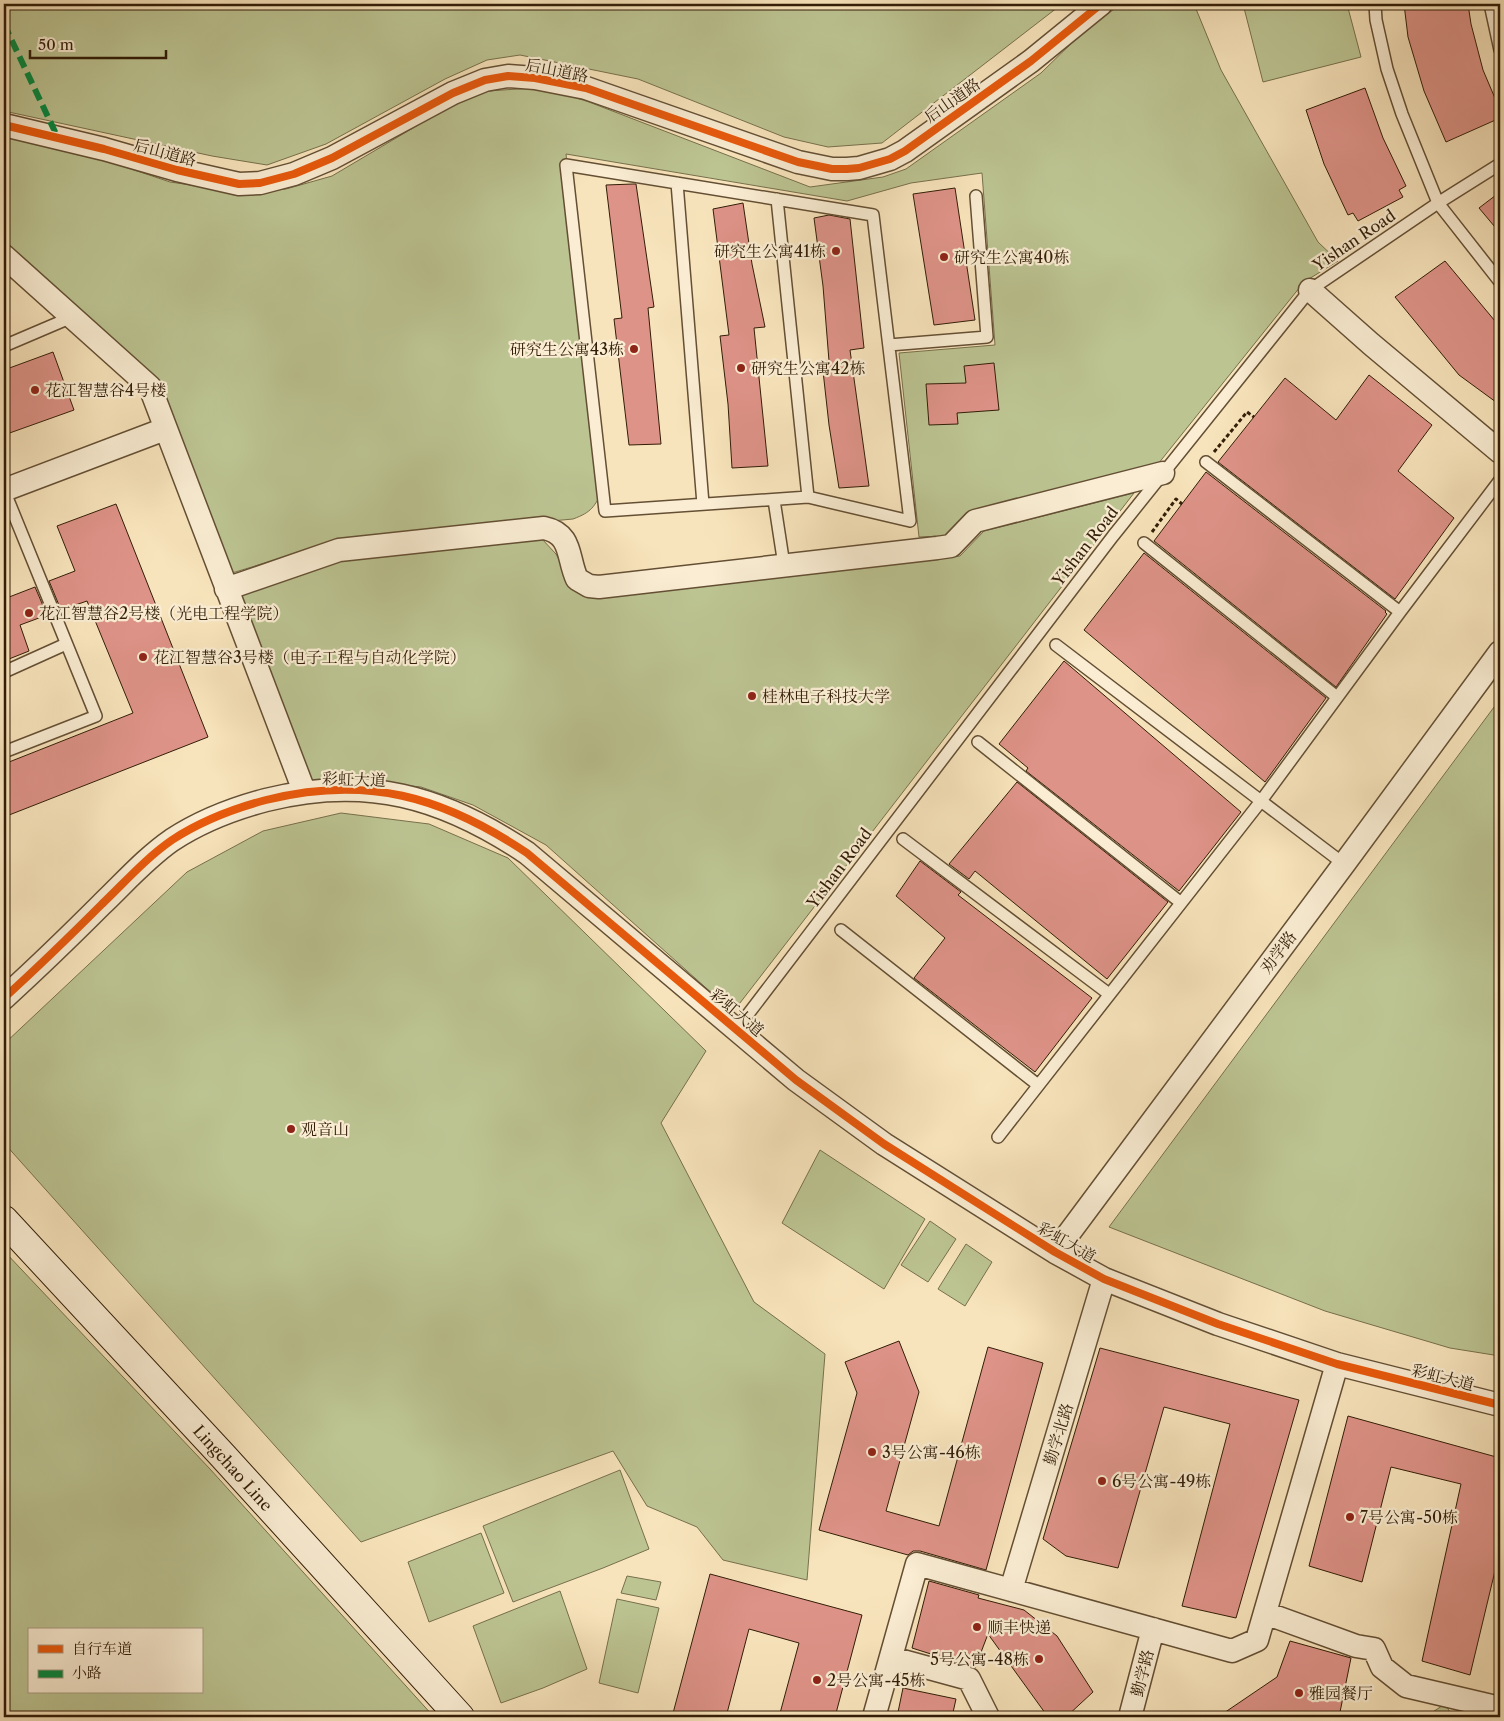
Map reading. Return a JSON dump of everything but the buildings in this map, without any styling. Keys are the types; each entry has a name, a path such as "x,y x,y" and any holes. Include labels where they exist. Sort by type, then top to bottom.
{"main road":[{"name":"Lingchao Line","path":"4,1220 223,1456 460,1717"}],"street":[{"name":"后山道路","path":"4,125 104,149 177,170 239,184 260,183 294,174 332,158 453,93 485,80 508,76 535,78 586,88 798,162 832,170 859,168 880,163 905,151 1031,61 1101,4"},
{"path":"4,256 150,387 304,791"},
{"path":"1310,290 1370,344 1500,452"},
{"path":"4,490 165,429"},
{"path":"226,589 339,550 544,528 556,532 563,539 578,580 589,586 599,587 950,546 975,521 1163,474"},
{"name":"劝学路","path":"1055,1252 1500,652"},
{"name":"彩虹大道","path":"4,998 146,861 172,840 196,826 241,806 304,791 352,790 386,792 406,796 431,803 469,818 527,853 796,1080 884,1144 1055,1252 1104,1279 1218,1324 1337,1364 1500,1405"},
{"name":"勤学北路","path":"1011,1590 1104,1279"},
{"path":"874,1717 917,1564 1232,1651 1258,1640 1337,1364"},
{"path":"1265,1613 1356,1646 1374,1649 1382,1666 1406,1686 1500,1708"},
{"name":"勤学路","path":"1130,1717 1153,1630"},
{"path":"892,1658 969,1679 988,1717"}],"lane":[{"path":"1375,4 1376,20 1387,69 1412,141 1438,203 1500,282"},
{"path":"1490,4 1500,50"},
{"path":"566,164 677,183 873,215 910,521 808,497 605,511 566,164"},
{"name":"Yishan Road","path":"736,1030 1113,536 1310,290 1438,203 1500,164"},
{"path":"677,183 703,504"},
{"path":"889,345 987,337 976,196"},
{"path":"777,199 808,497"},
{"path":"4,346 72,317"},
{"path":"1206,462 1400,612"},
{"path":"998,1136 1261,800 1500,480"},
{"path":"4,490 96,716 4,752"},
{"path":"774,500 784,565"},
{"path":"1144,543 1337,697"},
{"path":"4,672 66,644"},
{"path":"1056,645 1344,864"},
{"path":"978,742 1180,902"},
{"path":"903,839 1109,994"},
{"path":"841,930 1038,1084"}],"path":[{"path":"1206,462 1247,412 1254,417"},
{"path":"1144,543 1176,499 1182,504"}],"green space":[{"path":"4,4 1062,4 882,143 828,147 784,137 638,79 520,55 487,60 445,79 326,144 267,165 212,156 4,111"},
{"path":"1121,4 1194,4 1221,70 1318,242 1338,261 1304,282 1158,464 972,510 944,536 919,537 899,353 995,345 982,173 911,183 847,201 566,154 603,490 595,505 584,514 573,519 338,541 232,573 158,380 4,243 4,134 87,154 170,182 247,193 286,189 332,176 445,109 488,91 533,88 558,92 589,102 810,187 883,177 906,169 1041,73 1082,33"},
{"path":"1243,4 1347,4 1361,57 1263,82"},
{"path":"1134,493 733,1012 546,845 473,805 421,787 373,782 313,783 240,595 338,560 541,538 556,554 573,586 595,597 960,556 984,531"},
{"path":"1500,699 1500,1356 1450,1348 1325,1311 1109,1227"},
{"path":"341,813 429,824 508,858 706,1051 661,1123 754,1302 825,1354 807,1580 723,1560 697,1527 647,1506 613,1451 361,1542 4,1143 4,1044 187,872 263,831"},
{"path":"820,1150 925,1219 884,1289 782,1223"},
{"path":"930,1221 956,1239 928,1282 901,1265"},
{"path":"966,1244 992,1262 965,1306 938,1289"},
{"path":"4,1251 210,1469 434,1717 4,1717"},
{"path":"620,1470 649,1549 513,1602 483,1526"},
{"path":"481,1533 504,1593 429,1622 408,1562"},
{"path":"627,1576 661,1582 656,1600 621,1593"},
{"path":"560,1591 587,1669 501,1703 473,1626"},
{"path":"617,1599 659,1608 638,1693 599,1683"},
{"path":"1445,1704 1453,1717 1425,1717"}],"marked path":[{"path":"4,24 58,138"}],"cycle path":[{"path":"4,125 104,149 177,170 239,184 260,183 294,174 332,158 453,93 485,80 508,76 535,78 586,88 798,162 832,169 859,168 890,159 905,151 1031,61 1101,4"},
{"path":"4,998 144,862 162,847 194,827 241,807 302,793 337,790 370,791 402,796 464,817 527,853 796,1080 884,1144 1055,1252 1104,1279 1218,1324 1337,1364 1500,1405"}],"place":[{"name":"研究生公寓41栋","path":"836,251"},
{"name":"研究生公寓40栋","path":"944,257"},
{"name":"研究生公寓43栋","path":"634,349"},
{"name":"研究生公寓42栋","path":"741,368"},
{"name":"花江智慧谷4号楼","path":"35,390"},
{"name":"花江智慧谷2号楼（光电工程学院）","path":"29,613"},
{"name":"花江智慧谷3号楼（电子工程与自动化学院）","path":"143,657"},
{"name":"桂林电子科技大学","path":"752,696"},
{"name":"观音山","path":"291,1129"},
{"name":"3号公寓-46栋","path":"872,1452"},
{"name":"6号公寓-49栋","path":"1102,1481"},
{"name":"7号公寓-50栋","path":"1350,1517"},
{"name":"顺丰快递","path":"977,1627"},
{"name":"5号公寓-48栋","path":"1039,1659"},
{"name":"2号公寓-45栋","path":"817,1680"},
{"name":"雅园餐厅","path":"1299,1693"}]}
